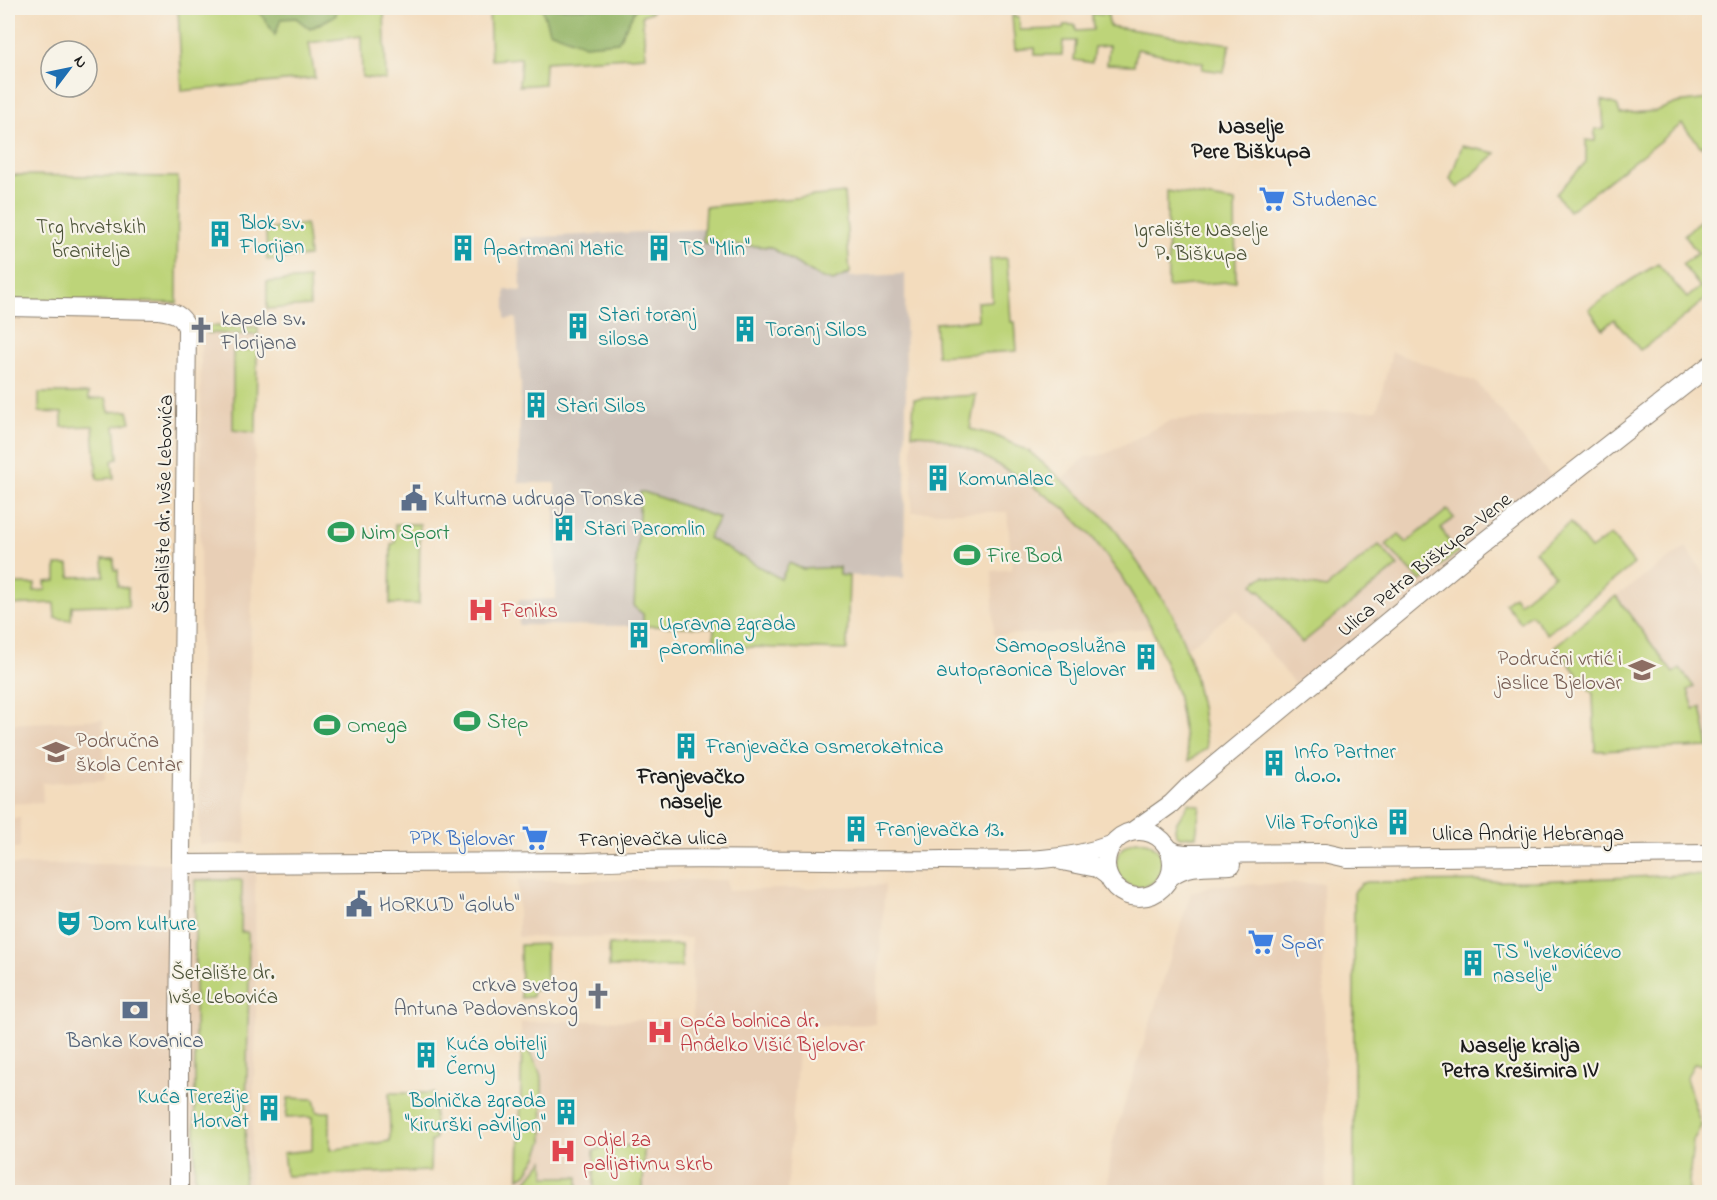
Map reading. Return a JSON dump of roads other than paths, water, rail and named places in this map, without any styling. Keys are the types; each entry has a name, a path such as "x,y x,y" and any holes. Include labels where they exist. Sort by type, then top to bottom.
{"main road":[{"name":"Šetalište dr. Ivše Lebovića","path":"8,307 171,311 184,320 187,328 179,1192"},
{"name":"Ulica Petra Biškupa-Vene","path":"1133,831 1171,804 1187,788 1460,562 1710,365"},
{"name":"Ulica Petra Biškupa-Vene","path":"1167,846 1162,832 1171,804"},
{"path":"1133,831 1145,831 1155,835 1167,846 1173,860 1170,878 1164,887 1155,894 1144,897 1133,897 1122,893 1108,876 1106,865 1107,854 1113,844 1118,838 1133,831"},
{"name":"Franjevačka ulica","path":"182,864 588,862 655,859 893,861 1052,859 1113,844"},
{"name":"Ulica Andrije Hebranga","path":"1167,846 1177,853 1185,854 1325,853 1347,858 1710,854"},
{"name":"Ulica Andrije Hebranga","path":"1170,878 1177,871 1185,868 1329,864 1347,858"},
{"name":"Franjevačka ulica","path":"1052,859 1098,868 1108,876"}],"place":[{"name":"Studenac","path":"1272,199"},
{"name":"Blok sv. Florijan","path":"220,234"},
{"name":"Apartmani Matic","path":"463,248"},
{"name":"TS \"Mlin\"","path":"659,248"},
{"name":"Stari toranj silosa","path":"578,326"},
{"name":"Toranj Silos","path":"745,329"},
{"name":"kapela sv. Florijana","path":"201,330"},
{"name":"Stari Silos","path":"536,405"},
{"name":"Komunalac","path":"938,478"},
{"name":"Kulturna udruga Tonska","path":"414,498"},
{"name":"Stari Paromlin","path":"564,528"},
{"name":"Nim Sport","path":"341,532"},
{"name":"Fire Bod","path":"967,555"},
{"name":"Feniks","path":"481,610"},
{"name":"Upravna zgrada paromlina","path":"639,635"},
{"name":"Samoposlužna autopraonica Bjelovar","path":"1146,657"},
{"name":"Područni vrtić i jaslice Bjelovar","path":"1642,670"},
{"name":"Step","path":"467,721"},
{"name":"Omega","path":"327,725"},
{"name":"Franjevačka Osmerokatnica","path":"686,746"},
{"name":"Područna škola Centar","path":"56,752"},
{"name":"Info Partner d.o.o.","path":"1274,763"},
{"name":"Vila Fofonjka","path":"1398,822"},
{"name":"Franjevačka 13.","path":"856,829"},
{"name":"PPK Bjelovar","path":"535,838"},
{"name":"HORKUD \"Golub\"","path":"359,904"},
{"name":"Dom kulture","path":"69,923"},
{"name":"Spar","path":"1261,942"},
{"name":"TS \"Ivekovićevo naselje\"","path":"1473,963"},
{"name":"crkva svetog Antuna Padovanskog","path":"598,996"},
{"name":"Banka Kovanica","path":"135,1010"},
{"name":"Opća bolnica dr. Anđelko Višić Bjelovar","path":"660,1032"},
{"name":"Kuća obitelji Černy","path":"426,1055"},
{"name":"Kuća Terezije Horvat","path":"269,1108"},
{"name":"Bolnička zgrada \"Kirurški paviljon\"","path":"566,1112"},
{"name":"Odjel za palijativnu skrb","path":"563,1151"}],"district":[{"name":"Naselje Pere Biškupa","path":"1251,138"},
{"name":"Franjevačko naselje","path":"691,788"},
{"name":"Naselje kralja Petra Krešimira IV","path":"1520,1056"}],"park label":[{"name":"Trg hrvatskih branitelja","path":"91,238"},
{"name":"Igralište Naselje P. Biškupa","path":"1201,241"}]}
